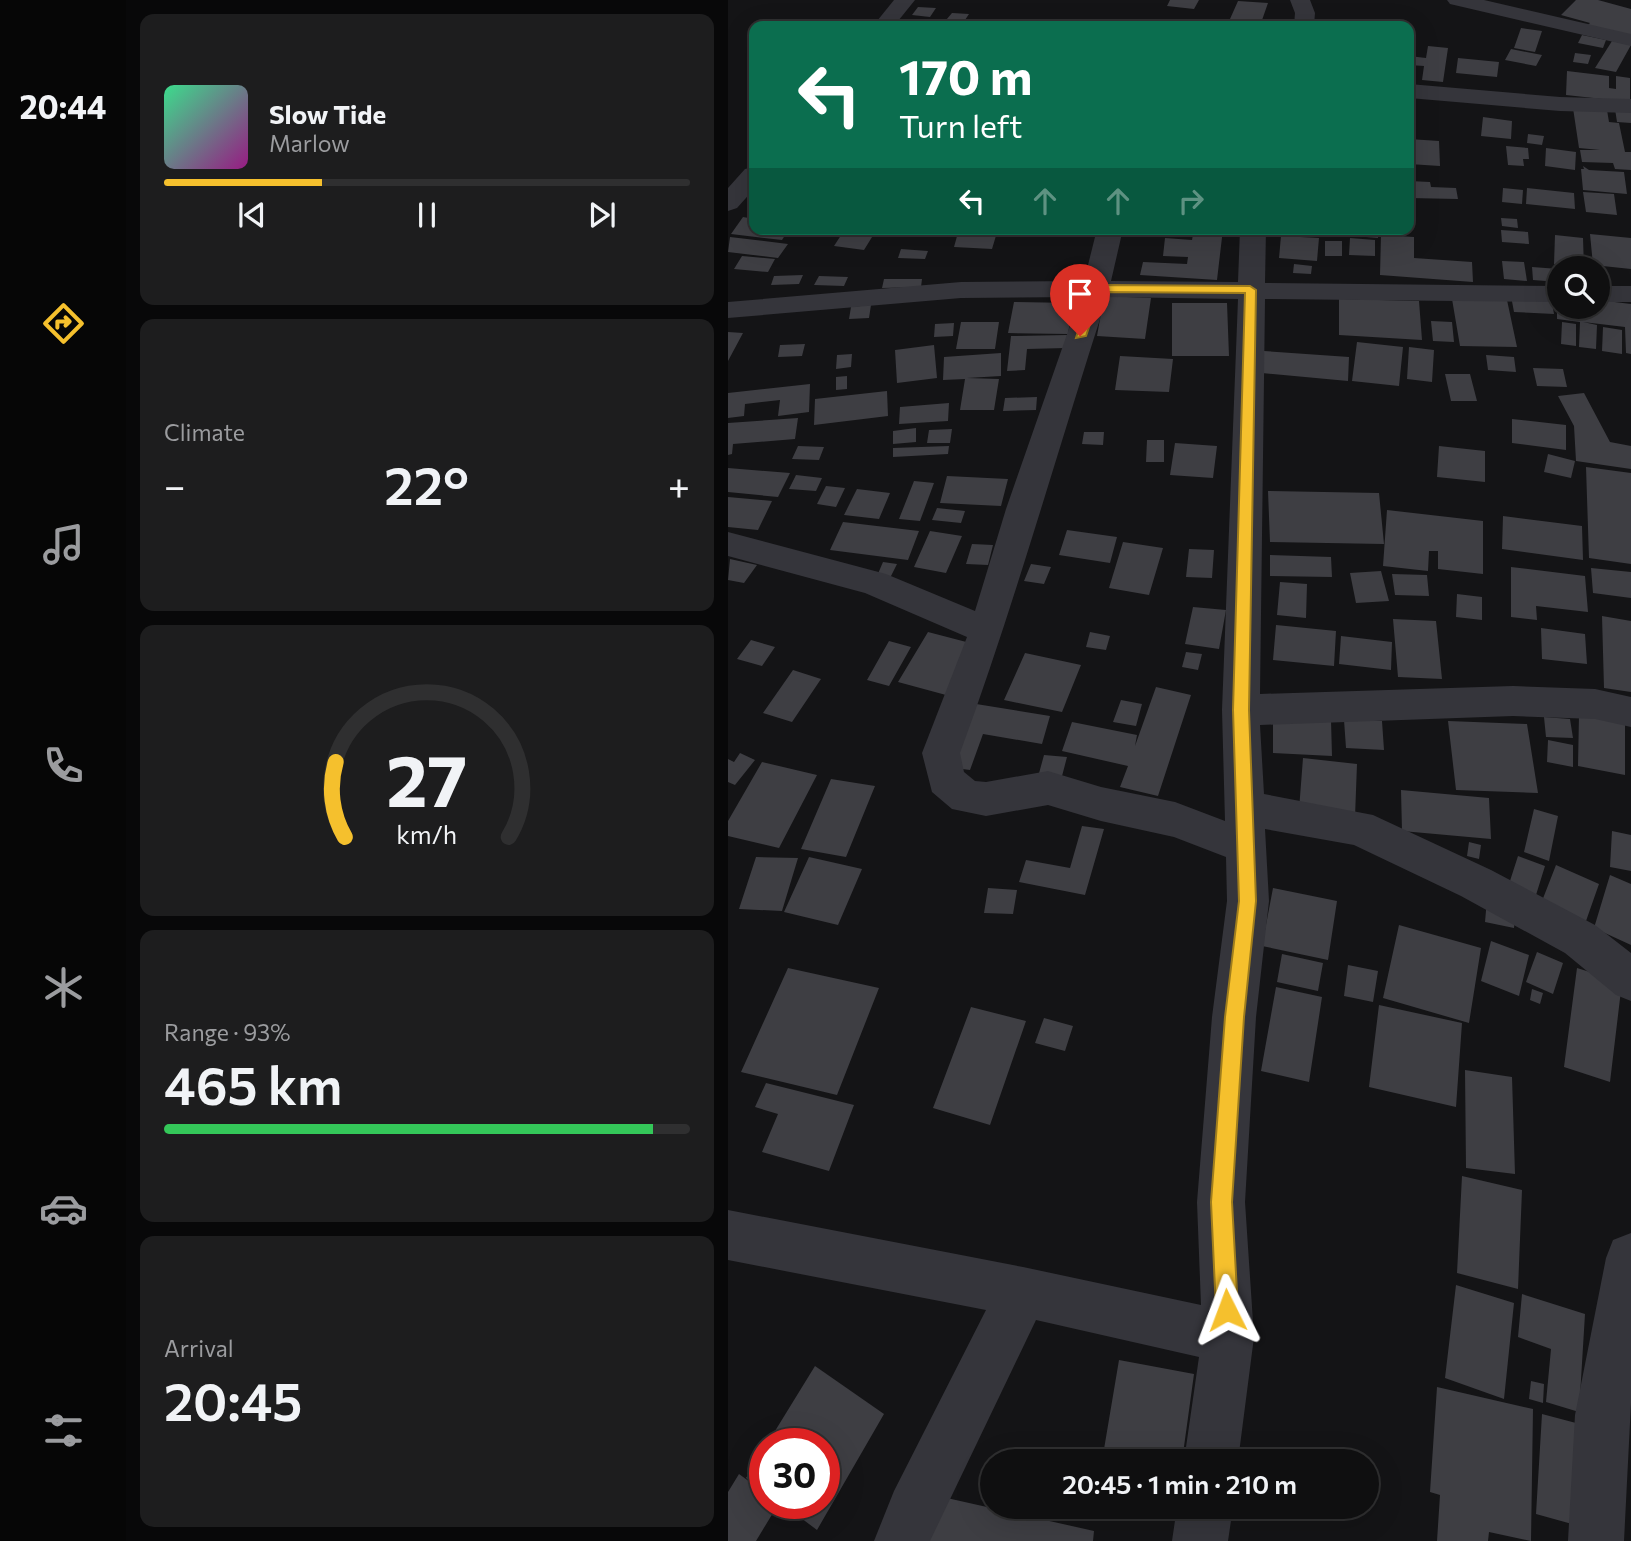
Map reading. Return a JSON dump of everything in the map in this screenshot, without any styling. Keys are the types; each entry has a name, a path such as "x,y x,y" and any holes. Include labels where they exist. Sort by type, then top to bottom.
{"street":[{"path":"887,21 905,0"},
{"path":"1300,0 1306,13 1305,21"},
{"path":"1457,0 1631,40"},
{"path":"1414,91 1560,104 1631,106"},
{"path":"728,203 749,180"},
{"path":"1109,235 1096,289 1021,509 987,631 941,753 946,780 966,797 986,799 1048,789 1175,820 1245,826 1359,828 1476,883 1580,939 1631,980"},
{"path":"1213,1449 1228,1337 1222,1202 1234,1017 1248,901 1241,710 1253,235"},
{"path":"728,310 961,290 1547,294"},
{"path":"1610,294 1631,294"},
{"path":"728,544 874,583 987,631"},
{"path":"1241,710 1513,701 1595,704 1631,712"},
{"path":"728,1235 1023,1292 1228,1337"},
{"path":"1596,1541 1602,1415 1631,1258"},
{"path":"902,1541 914,1511 1023,1292"},
{"path":"1200,1541 1203,1519"}],"building":[{"path":"1170,0 1199,0 1194,9 1167,6"},
{"path":"1576,0 1598,0 1631,9 1631,39 1586,27 1590,23 1561,15"},
{"path":"1238,1 1268,3 1262,21 1230,19"},
{"path":"918,7 936,8 930,17 912,15"},
{"path":"952,13 969,14 964,21 945,21"},
{"path":"1521,28 1542,31 1535,52 1514,48"},
{"path":"1582,35 1606,40 1603,48 1578,43"},
{"path":"1612,41 1631,45 1616,72 1595,68"},
{"path":"1428,46 1448,48 1443,82 1422,80 1424,66 1414,65 1414,57 1426,58"},
{"path":"1511,49 1542,55 1536,66 1505,60"},
{"path":"1575,53 1591,55 1588,64 1573,62"},
{"path":"1458,58 1499,62 1497,77 1456,73"},
{"path":"1567,71 1609,76 1609,88 1616,89 1616,76 1630,78 1630,102 1566,95"},
{"path":"1573,108 1607,110 1609,122 1619,123 1625,152 1631,152 1631,170 1615,169 1613,163 1582,162 1580,150 1600,150 1579,148"},
{"path":"1615,109 1631,110 1631,123 1617,122"},
{"path":"1483,117 1512,121 1511,139 1481,136"},
{"path":"1528,134 1544,136 1542,145 1527,143"},
{"path":"1414,139 1439,141 1440,166 1414,164"},
{"path":"1506,146 1528,148 1529,159 1523,159 1524,166 1508,165"},
{"path":"1546,148 1576,152 1575,170 1545,166"},
{"path":"1583,166 1589,170 1624,172 1627,194 1583,190"},
{"path":"1414,181 1430,182 1431,187 1456,188 1458,199 1414,198"},
{"path":"1503,188 1523,190 1522,204 1502,202"},
{"path":"1527,188 1574,193 1575,209 1526,204"},
{"path":"1583,192 1614,194 1617,215 1586,212"},
{"path":"743,217 749,218 749,235 785,235 782,240 731,234"},
{"path":"1501,218 1517,219 1518,228 1502,226"},
{"path":"1501,230 1528,232 1529,244 1502,242"},
{"path":"1590,234 1631,238 1631,269 1610,267 1610,256 1592,256"},
{"path":"841,235 873,235 864,250 834,246"},
{"path":"957,235 996,235 992,249 954,247"},
{"path":"1193,235 1222,235 1217,280 1140,275 1143,262 1187,264 1188,257 1163,256 1165,238 1192,240"},
{"path":"1341,235 1378,235 1378,238"},
{"path":"1381,235 1414,237 1414,258 1472,262 1473,282 1380,275"},
{"path":"1555,235 1583,238 1584,256 1554,256"},
{"path":"1281,236 1319,238 1317,261 1279,258"},
{"path":"730,237 788,244 778,258 728,252"},
{"path":"1350,238 1375,240 1375,256 1349,255"},
{"path":"1325,241 1342,241 1342,256 1325,256"},
{"path":"901,249 928,251 925,259 898,258"},
{"path":"742,256 775,259 768,272 734,269"},
{"path":"1502,261 1524,262 1527,281 1504,279"},
{"path":"1294,264 1312,266 1311,274 1293,273"},
{"path":"1532,267 1547,268 1547,281 1533,280"},
{"path":"803,275 799,284 771,285 774,276"},
{"path":"819,276 848,277 844,286 814,285"},
{"path":"884,279 922,279 921,287 882,288"},
{"path":"1104,296 1151,298 1145,339 1097,336"},
{"path":"1511,296 1547,297 1547,314 1514,312"},
{"path":"1339,299 1419,301 1422,340 1339,335"},
{"path":"1452,299 1507,300 1517,347 1460,346"},
{"path":"1610,301 1631,304 1631,354 1626,353 1625,327 1583,322 1597,325 1596,349 1579,347 1580,322 1557,319 1610,319"},
{"path":"1014,302 1073,303 1068,334 1008,333"},
{"path":"1172,303 1227,303 1229,356 1172,356"},
{"path":"871,305 869,318 849,319 851,307"},
{"path":"1431,321 1452,322 1454,342 1433,341"},
{"path":"961,322 999,322 995,349 956,349"},
{"path":"1562,322 1576,324 1576,346 1561,344"},
{"path":"954,323 953,336 934,337 935,324"},
{"path":"1603,327 1622,330 1622,354 1602,351"},
{"path":"728,332 743,333 728,361"},
{"path":"1067,335 1066,348 1027,349 1025,370 1007,371 1011,336"},
{"path":"1357,342 1403,347 1399,386 1352,381"},
{"path":"805,344 802,356 778,357 780,345"},
{"path":"934,345 937,378 897,383 895,350"},
{"path":"1409,347 1434,350 1432,382 1407,379"},
{"path":"1264,351 1349,357 1348,381 1262,373"},
{"path":"1001,353 1001,376 967,378 999,379 994,410 960,410 965,379 943,380 944,357"},
{"path":"852,354 851,367 836,369 837,355"},
{"path":"1486,355 1514,357 1516,372 1488,370"},
{"path":"1120,356 1173,359 1169,392 1115,390"},
{"path":"1533,368 1563,369 1567,387 1537,386"},
{"path":"1445,374 1470,374 1477,401 1451,401"},
{"path":"847,376 847,389 836,390 836,377"},
{"path":"810,384 809,412 778,416 780,400 745,404 744,416 728,418 728,393"},
{"path":"887,391 888,416 814,425 815,399"},
{"path":"1584,393 1610,442 1631,446 1631,469 1576,461 1574,426 1558,396"},
{"path":"1037,397 1036,410 1003,411 1005,398"},
{"path":"949,403 948,421 899,424 900,407"},
{"path":"798,418 795,439 733,444 732,454 728,455 728,423"},
{"path":"1512,419 1566,425 1566,450 1512,443"},
{"path":"916,428 916,442 893,444 893,431"},
{"path":"952,429 950,443 927,443 929,430"},
{"path":"1084,432 1104,432 1103,445 1082,444"},
{"path":"1147,440 1164,440 1164,462 1146,462"},
{"path":"1175,443 1217,446 1213,478 1170,475"},
{"path":"798,446 824,447 819,460 792,459"},
{"path":"949,446 948,454 893,457 893,448"},
{"path":"1439,446 1485,451 1485,482 1437,477"},
{"path":"1548,454 1575,461 1571,478 1544,472"},
{"path":"1586,467 1631,473 1631,564 1589,558"},
{"path":"728,468 790,473 778,497 728,492"},
{"path":"796,475 822,478 816,491 789,489"},
{"path":"947,476 1008,479 1001,506 940,503"},
{"path":"914,481 934,483 920,521 899,519"},
{"path":"826,486 845,488 836,507 817,504"},
{"path":"857,489 890,493 879,519 844,515"},
{"path":"1268,491 1379,493 1384,544 1270,542"},
{"path":"728,497 772,501 758,530 728,527"},
{"path":"937,508 965,511 961,523 932,520"},
{"path":"1387,510 1483,521 1483,574 1438,569 1438,551 1429,551 1428,571 1383,566"},
{"path":"1503,516 1582,526 1583,560 1502,549"},
{"path":"843,522 919,531 908,560 830,550"},
{"path":"1067,530 1117,537 1110,563 1059,555"},
{"path":"930,531 962,536 946,573 914,567"},
{"path":"1123,542 1163,548 1149,595 1109,588"},
{"path":"972,544 993,545 988,565 966,564"},
{"path":"1189,549 1214,550 1212,578 1186,577"},
{"path":"1270,555 1331,557 1332,577 1270,576"},
{"path":"730,559 757,565 744,583 728,580"},
{"path":"883,562 897,564 890,578 877,576"},
{"path":"1031,564 1051,567 1044,584 1024,581"},
{"path":"1511,567 1585,576 1588,612 1536,606 1537,620 1511,617"},
{"path":"1591,568 1631,572 1631,598 1593,593"},
{"path":"1381,571 1389,601 1356,603 1350,573"},
{"path":"1392,574 1427,575 1429,596 1395,595"},
{"path":"1280,582 1307,584 1306,618 1277,615"},
{"path":"1457,594 1482,597 1482,620 1456,617"},
{"path":"1193,607 1226,610 1219,649 1185,644"},
{"path":"1602,616 1631,621 1631,692 1604,688"},
{"path":"1393,619 1436,621 1442,679 1398,677"},
{"path":"1276,625 1336,631 1334,666 1273,660"},
{"path":"1541,628 1585,634 1587,664 1542,659"},
{"path":"928,632 974,644 946,695 898,682"},
{"path":"1090,632 1110,636 1106,650 1086,647"},
{"path":"1341,636 1392,642 1391,670 1339,664"},
{"path":"751,640 775,647 762,666 737,659"},
{"path":"889,641 911,647 889,686 867,680"},
{"path":"1186,652 1202,654 1198,670 1182,667"},
{"path":"1025,653 1081,665 1062,712 1004,700"},
{"path":"793,670 821,679 792,722 763,713"},
{"path":"1156,687 1191,695 1158,796 1120,787 1128,766 1062,751 1072,722 1137,735 1135,746"},
{"path":"1121,700 1142,704 1136,726 1113,722"},
{"path":"970,703 1050,716 1042,744 983,734 970,770 947,767"},
{"path":"1579,715 1625,724 1625,775 1578,766"},
{"path":"1273,717 1331,720 1332,756 1273,753"},
{"path":"1544,717 1570,719 1573,738 1546,737"},
{"path":"1344,720 1382,721 1384,750 1346,748"},
{"path":"1448,721 1527,724 1538,793 1456,790"},
{"path":"1548,740 1573,745 1573,767 1547,762"},
{"path":"740,753 755,760 735,785 728,782 728,759 734,762"},
{"path":"1044,755 1067,757 1061,780 1038,777"},
{"path":"1303,758 1357,764 1355,817 1299,810"},
{"path":"762,762 817,775 779,848 728,836 728,821"},
{"path":"831,779 875,786 846,857 801,849"},
{"path":"1401,790 1489,798 1491,839 1402,831"},
{"path":"1534,809 1558,816 1549,861 1524,852"},
{"path":"1082,826 1104,829 1085,895 1019,882 1026,860 1070,868"},
{"path":"1612,831 1631,835 1631,871 1610,867"},
{"path":"1469,842 1481,845 1479,859 1467,856"},
{"path":"1518,856 1545,866 1536,895 1509,884"},
{"path":"756,857 798,858 782,911 739,909"},
{"path":"809,857 862,869 838,925 784,912"},
{"path":"1556,865 1599,884 1586,921 1542,901"},
{"path":"1610,875 1631,884 1631,945 1594,928"},
{"path":"988,888 1017,890 1013,914 984,913"},
{"path":"1273,888 1337,901 1328,960 1262,946"},
{"path":"1487,899 1516,905 1514,928 1485,922"},
{"path":"1399,925 1481,948 1469,1023 1383,998"},
{"path":"1491,941 1529,955 1519,996 1481,981"},
{"path":"1537,952 1563,963 1553,994 1526,982"},
{"path":"1282,954 1323,963 1318,991 1277,982"},
{"path":"1348,965 1378,971 1373,1002 1344,996"},
{"path":"788,968 879,988 837,1095 741,1072"},
{"path":"1577,968 1622,982 1610,1082 1564,1067"},
{"path":"1276,987 1322,997 1309,1082 1261,1071"},
{"path":"1532,989 1543,993 1540,1004 1530,1000"},
{"path":"1379,1005 1462,1023 1456,1107 1369,1087"},
{"path":"971,1007 1026,1021 990,1125 933,1108"},
{"path":"1044,1018 1073,1026 1065,1051 1035,1043"},
{"path":"1465,1070 1512,1077 1515,1174 1466,1168"},
{"path":"766,1083 854,1105 829,1171 762,1152 778,1114 755,1107"},
{"path":"1462,1176 1522,1190 1518,1289 1457,1273"},
{"path":"1456,1285 1514,1303 1504,1399 1445,1378"},
{"path":"1522,1294 1585,1314 1579,1412 1546,1402 1551,1349 1518,1337"},
{"path":"1119,1360 1194,1374 1184,1449 1104,1449"},
{"path":"815,1366 884,1414 840,1490 840,1428 777,1428"},
{"path":"1531,1381 1544,1384 1543,1403 1529,1399"},
{"path":"1437,1387 1533,1409 1531,1541 1489,1532 1488,1541 1437,1541 1440,1495 1430,1492"},
{"path":"1542,1414 1576,1423 1572,1524 1536,1514"},
{"path":"739,1474 749,1481 749,1519 769,1519 756,1541 728,1541 728,1492"},
{"path":"938,1496 980,1505 980,1519 1041,1519 1094,1531 1093,1541 927,1541"},
{"path":"802,1519 823,1519 817,1530"}],"route":[{"path":"1080,336 1096,289 1250,290 1241,710 1246,808 1243,845 1248,901 1234,1017 1222,1202 1227,1310"}]}
